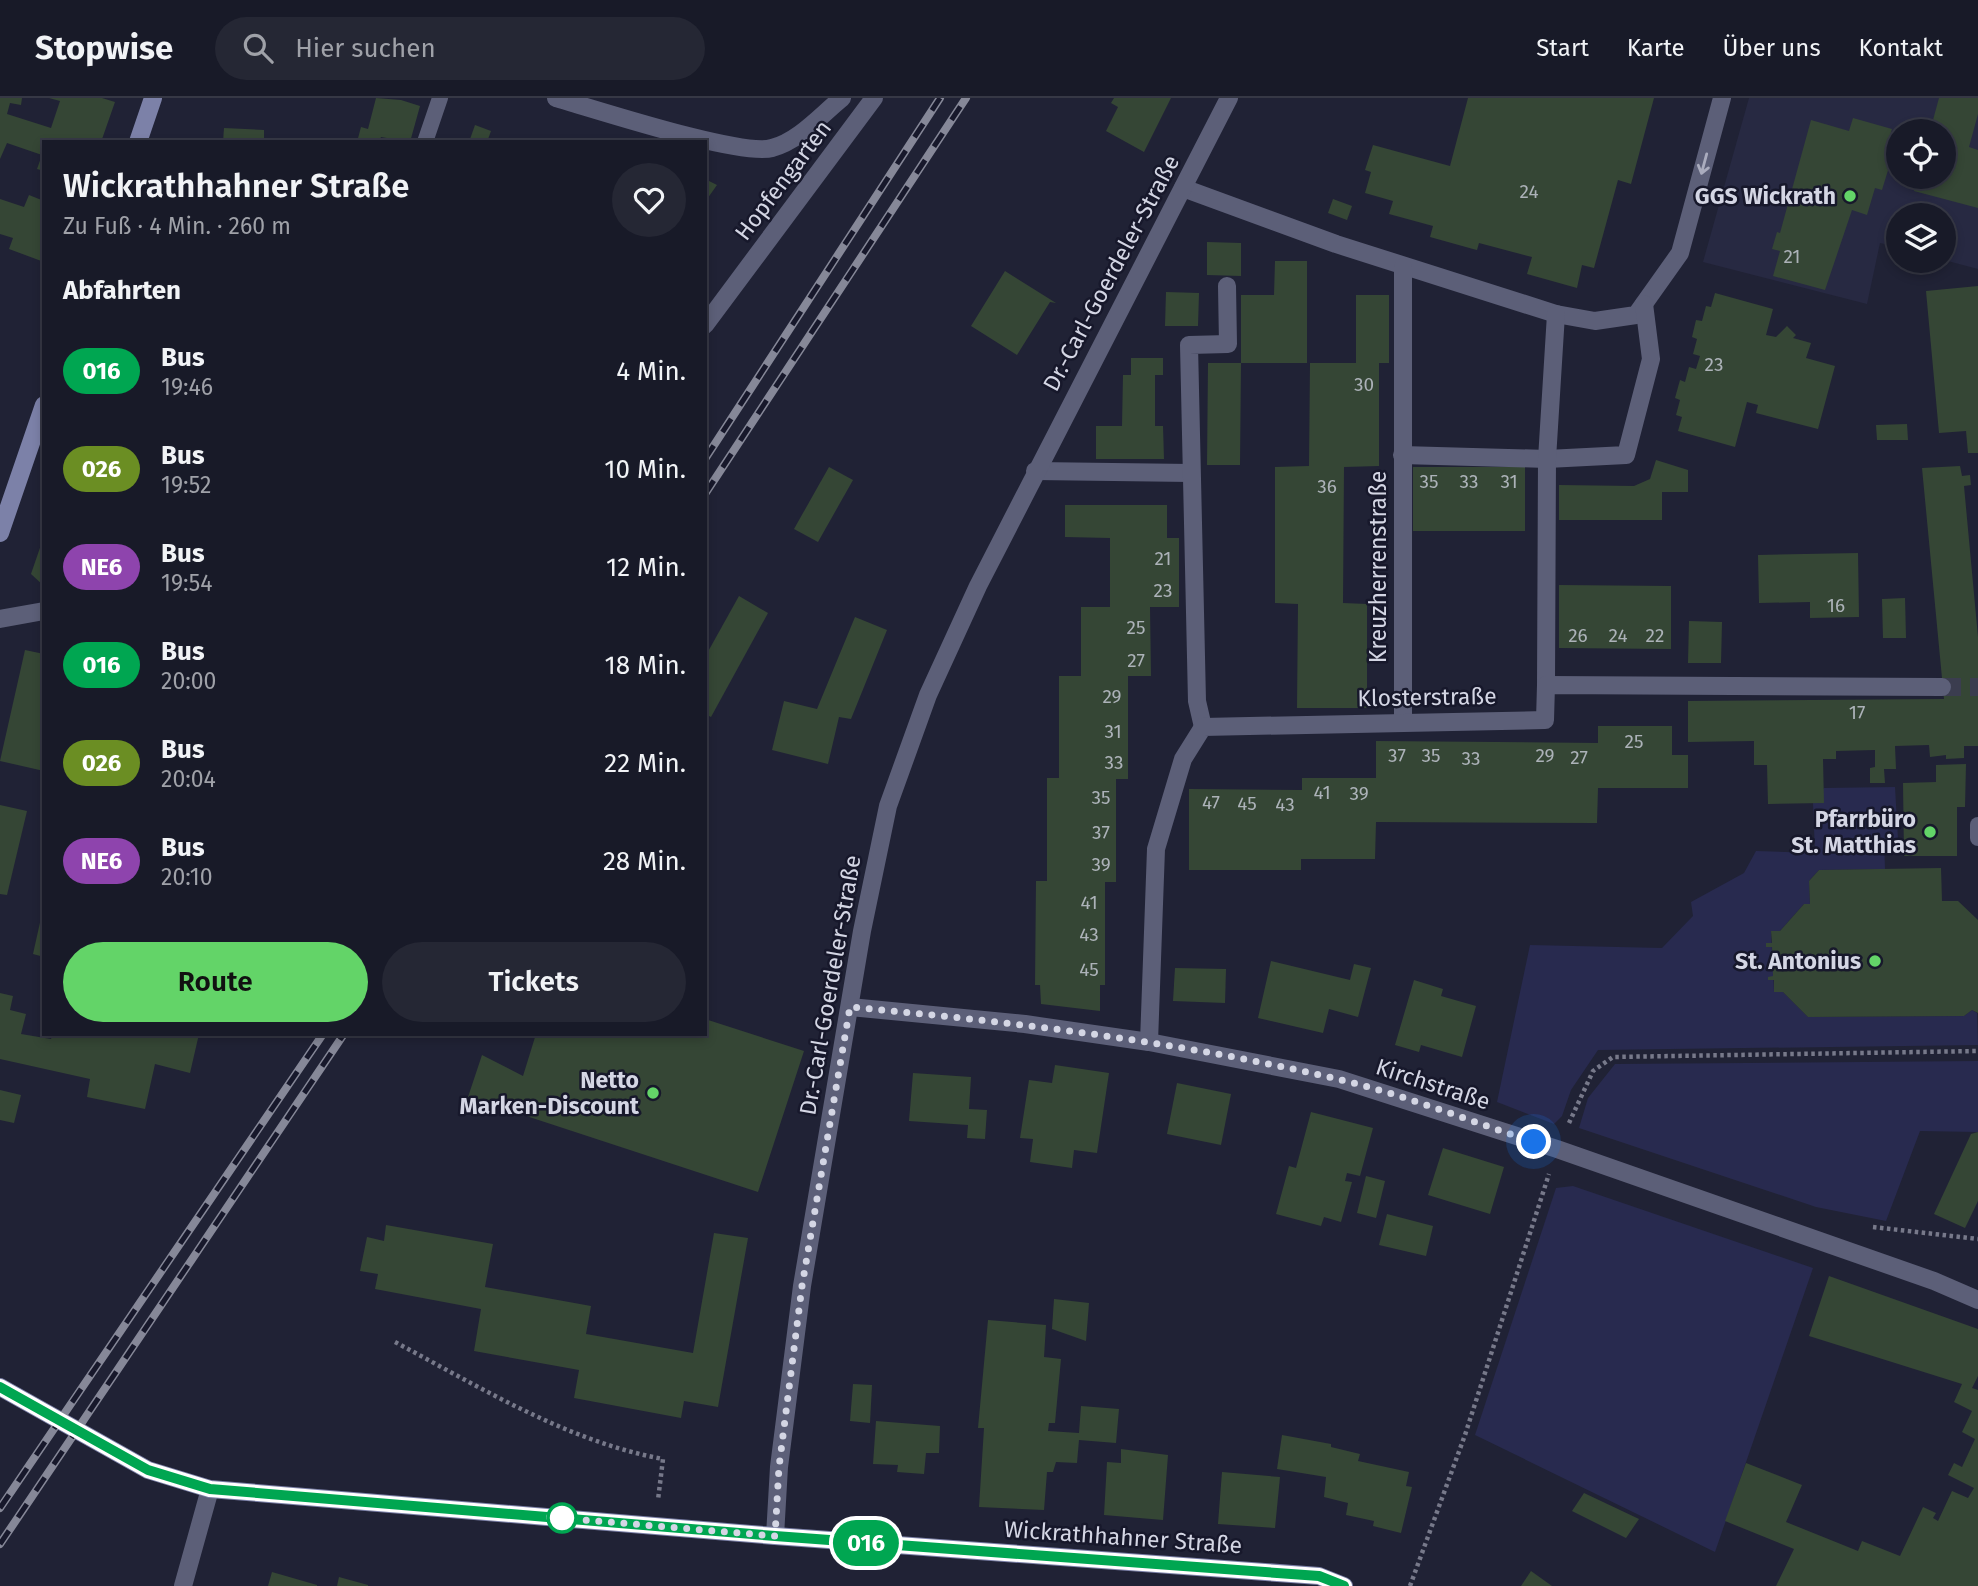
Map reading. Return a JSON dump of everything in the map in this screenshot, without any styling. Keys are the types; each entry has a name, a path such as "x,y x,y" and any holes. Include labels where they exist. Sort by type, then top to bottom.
{"main road":[{"path":"139,140 153,98"},
{"path":"0,533 42,411"},
{"name":"Wickrathhahner Straße","path":"0,1387 148,1470 210,1489 775,1536 1319,1576 1344,1586"}],"street":[{"path":"556,98 734,146 771,149 799,134 842,98"},
{"name":"Hopfengarten","path":"707,322 874,98"},
{"name":"Dr.-Carl-Goerdeler-Straße","path":"775,1536 779,1467 802,1286 862,931 888,806 928,695 1035,471 1229,98"},
{"path":"1183,188 1403,267 1556,314 1595,321 1636,315 1681,253 1722,98"},
{"name":"Kreuzherrenstraße","path":"1403,267 1403,720"},
{"path":"1149,1042 1156,849 1183,759 1203,727 1197,701 1189,345 1228,344 1227,286"},
{"name":"Kreuzherrenstraße","path":"1402,455 1547,458 1626,455 1651,359 1644,304"},
{"path":"1556,314 1547,458 1546,685 1942,687"},
{"path":"1035,471 1191,473"},
{"path":"0,619 42,611"},
{"name":"Klosterstraße","path":"1203,727 1403,720 1545,720 1546,685"},
{"name":"Kirchstraße","path":"850,1007 1025,1024 1149,1042 1339,1079 1557,1149 1934,1281 1978,1300"},
{"path":"183,1586 210,1489"}],"lane":[{"path":"426,140 440,98"},
{"path":"1978,825 1978,838"}],"path":[{"path":"1410,1586 1465,1435 1557,1149 1592,1071 1613,1057 1978,1051"},
{"path":"395,1342 544,1421 635,1454 663,1459 654,1526"}],"shaded area":[{"name":"GGS Wickrath","path":"1749,98 1978,98 1978,269 1956,263 1956,203 1886,203 1886,244 1880,243 1867,304 1703,262"},
{"path":"1895,787 1898,839 1884,839 1885,869 1819,870 1809,881 1810,904 1804,904 1780,931 1771,932 1774,992 1783,992 1808,1017 1964,1016 1972,1010 1977,1013 1978,1045 1598,1050 1571,1090 1562,1116 1554,1124 1497,1102 1530,945 1662,948 1693,916 1691,902 1744,873 1756,851 1815,853 1813,803 1824,788"},
{"path":"1978,1061 1978,1132 1920,1131 1886,1221 1816,1207 1579,1128 1588,1098 1615,1064"},
{"path":"1573,1186 1813,1268 1715,1552 1475,1435 1556,1188"}],"building":[{"path":"0,98 22,98 21,105 10,103 7,114 51,128 60,101 49,98 102,98 115,102 102,140 42,140 42,155 7,143 0,159"},
{"path":"376,98 401,100 420,106 411,140 381,137 380,140 358,140 361,127 368,129"},
{"path":"1114,98 1171,98 1144,152 1106,131 1118,107 1111,103"},
{"path":"1468,98 1654,98 1631,184 1618,180 1594,268 1582,265 1577,288 1527,274 1532,257 1479,243 1477,250 1430,237 1433,226 1389,214 1393,201 1365,193 1371,172 1365,170 1373,145 1450,166"},
{"path":"1939,98 1978,98 1978,114 1969,147 1978,150 1978,208 1914,191 1956,189 1956,119 1933,119"},
{"path":"1853,118 1886,127 1886,177 1882,190 1875,188 1867,215 1852,210 1825,290 1773,276 1780,251 1772,249 1777,232 1780,233 1811,120 1849,131"},
{"path":"475,125 491,131 488,140 470,140"},
{"path":"224,128 264,130 264,140 223,140"},
{"path":"42,155 42,170 37,169"},
{"path":"707,180 717,185 707,199"},
{"path":"29,195 42,200 42,261 9,249 13,238 0,234 0,199 24,207"},
{"path":"1333,199 1352,206 1347,220 1328,213"},
{"path":"1207,242 1241,243 1241,276 1207,275"},
{"path":"1275,261 1307,261 1307,363 1241,363 1241,295 1274,295"},
{"path":"1005,271 1056,303 1050,302 1017,355 971,326"},
{"path":"1978,286 1978,453 1968,453 1966,431 1939,433 1926,291"},
{"path":"1166,292 1199,293 1198,326 1165,326"},
{"path":"1715,293 1773,309 1766,335 1776,337 1787,326 1796,335 1793,338 1811,343 1806,358 1835,366 1818,429 1756,413 1758,405 1747,402 1735,447 1678,431 1682,417 1676,415 1680,400 1675,398 1680,380 1685,382 1689,367 1696,369 1700,356 1693,354 1697,339 1692,337 1696,320 1702,321 1706,306 1711,307"},
{"path":"1356,295 1389,295 1389,363 1379,363 1379,466 1344,467 1343,603 1367,604 1367,708 1297,708 1298,604 1275,603 1275,467 1309,466 1310,363 1356,363"},
{"path":"1131,358 1163,358 1163,375 1155,375 1155,426 1163,426 1164,459 1096,459 1096,426 1122,426 1123,375 1131,375"},
{"path":"1208,363 1241,363 1240,465 1207,465"},
{"path":"1907,424 1908,440 1877,440 1876,425"},
{"path":"1656,460 1688,470 1688,492 1662,492 1662,520 1559,520 1559,485 1634,486 1650,479"},
{"path":"1960,466 1962,476 1970,475 1971,485 1964,486 1978,637 1978,746 1964,746 1964,758 1946,759 1946,755 1930,757 1929,745 1895,746 1896,769 1884,769 1885,783 1870,783 1870,768 1875,767 1875,750 1836,751 1836,759 1823,759 1824,803 1768,804 1767,765 1754,765 1754,741 1688,742 1688,701 1944,699 1922,468"},
{"path":"829,467 853,480 818,542 794,529"},
{"path":"1413,467 1525,467 1525,531 1413,531"},
{"path":"1065,505 1167,505 1167,538 1179,538 1179,607 1150,607 1151,676 1128,676 1128,779 1116,779 1116,882 1105,882 1105,985 1100,985 1100,1011 1041,1004 1040,985 1035,985 1036,881 1047,881 1047,778 1059,778 1059,676 1081,676 1081,607 1110,607 1110,538 1065,537"},
{"path":"42,542 42,584 31,574"},
{"path":"1858,553 1859,617 1810,618 1810,602 1759,603 1758,555"},
{"path":"1559,585 1671,586 1671,649 1559,648"},
{"path":"739,596 768,613 711,717 707,715 707,653"},
{"path":"1905,598 1906,638 1883,638 1882,599"},
{"path":"855,617 887,630 851,719 839,717 828,764 772,750 784,701 817,709"},
{"path":"1689,621 1722,622 1721,663 1688,663"},
{"path":"25,650 42,654 42,771 0,761"},
{"path":"1598,726 1672,726 1672,755 1688,755 1688,788 1598,788 1597,823 1376,822 1375,859 1301,859 1301,870 1189,870 1189,789 1302,790 1302,778 1376,778 1376,741 1598,743"},
{"name":"Pfarrbüro St. Matthias","path":"1966,764 1965,807 1957,807 1957,856 1904,856 1903,783 1936,782 1936,765"},
{"path":"0,805 27,811 7,895 0,894"},
{"name":"St. Antonius","path":"1941,868 1942,901 1958,901 1978,920 1978,1013 1972,1010 1964,1016 1808,1017 1783,992 1774,992 1774,980 1768,980 1768,977 1773,976 1772,947 1766,947 1766,943 1772,943 1771,931 1780,931 1804,904 1810,904 1809,881 1819,870"},
{"path":"41,918 42,956 33,954"},
{"path":"1271,961 1350,980 1354,964 1371,968 1358,1017 1329,1009 1323,1033 1258,1018"},
{"path":"1175,968 1226,969 1225,1003 1173,1001"},
{"path":"1414,980 1443,989 1441,996 1476,1006 1462,1057 1421,1045 1419,1052 1395,1045"},
{"path":"0,993 13,996 10,1010 26,1014 21,1034 51,1039 52,1036 199,1036 190,1073 155,1064 145,1109 87,1097 90,1079 0,1059"},
{"name":"Netto Marken-Discount","path":"707,1020 804,1051 758,1192 468,1097 482,1055 523,1076 535,1036 707,1036"},
{"path":"1055,1065 1109,1073 1097,1153 1074,1150 1072,1168 1030,1162 1033,1139 1020,1138 1029,1080 1052,1083"},
{"path":"913,1073 971,1077 969,1109 987,1110 985,1139 967,1138 968,1125 909,1121"},
{"path":"1177,1083 1231,1094 1221,1145 1167,1134"},
{"path":"0,1090 21,1095 14,1123 0,1120"},
{"path":"1311,1112 1373,1128 1360,1176 1347,1173 1345,1181 1352,1182 1341,1222 1324,1217 1321,1226 1276,1214 1289,1166 1296,1168"},
{"path":"1978,1132 1978,1201 1965,1228 1934,1214 1971,1134"},
{"path":"1443,1148 1504,1167 1490,1214 1428,1195"},
{"path":"1366,1176 1385,1181 1376,1218 1357,1213"},
{"path":"1387,1214 1433,1226 1426,1256 1379,1245"},
{"path":"386,1225 493,1244 485,1287 591,1306 586,1334 693,1353 714,1233 748,1238 718,1407 684,1401 681,1418 574,1398 579,1370 474,1351 481,1309 375,1289 378,1274 360,1271 367,1237 384,1241"},
{"path":"1829,1276 1978,1329 1978,1376 1972,1388 1978,1390 1978,1586 1776,1586 1794,1549 1725,1521 1746,1463 1802,1485 1786,1522 1858,1551 1862,1541 1900,1556 1923,1507 1936,1513 1933,1518 1938,1521 1952,1491 1968,1498 1974,1488 1948,1475 1954,1463 1962,1467 1975,1439 1962,1432 1972,1411 1954,1402 1962,1384 1809,1336"},
{"path":"1054,1299 1089,1303 1086,1341 1052,1329"},
{"path":"988,1320 1046,1325 1044,1357 1061,1359 1055,1423 1049,1423 1048,1431 1079,1433 1081,1406 1119,1409 1116,1443 1079,1440 1077,1463 1056,1462 1053,1472 1047,1472 1044,1510 979,1507 984,1428 978,1428"},
{"path":"853,1384 872,1385 870,1423 850,1421"},
{"path":"876,1421 940,1426 939,1453 926,1453 924,1474 897,1472 898,1465 873,1464"},
{"path":"1282,1435 1331,1444 1331,1447 1360,1454 1358,1461 1409,1472 1406,1486 1412,1487 1401,1533 1373,1526 1374,1521 1346,1515 1348,1503 1324,1497 1326,1477 1277,1469"},
{"path":"1121,1449 1168,1455 1163,1520 1104,1515 1107,1462 1121,1463"},
{"path":"1222,1472 1280,1477 1275,1528 1218,1524"},
{"path":"1584,1493 1639,1519 1626,1538 1572,1511"},
{"path":"1531,1571 1552,1586 1521,1586"},
{"path":"272,1572 317,1585 317,1586 268,1586"},
{"path":"339,1577 368,1585 368,1586 337,1586"}],"tunnel":[{"path":"1943,687 1978,687"}],"railway":[{"path":"707,456 940,98"},
{"path":"707,491 966,98"},
{"path":"0,1508 322,1036"},
{"path":"0,1544 343,1036"}],"bus line":[{"name":"016","path":"0,1387 148,1470 210,1489 775,1536 1319,1576 1344,1586"}],"place":[{"name":"GGS Wickrath","path":"1850,196"},
{"name":"Pfarrbüro St. Matthias","path":"1930,832"},
{"name":"St. Antonius","path":"1875,961"},
{"name":"Netto Marken-Discount","path":"653,1093"}],"route":[{"path":"562,1518 549,1517 775,1536 779,1467 802,1286 850,1007 1025,1024 1149,1042 1339,1079 1534,1142"}]}
